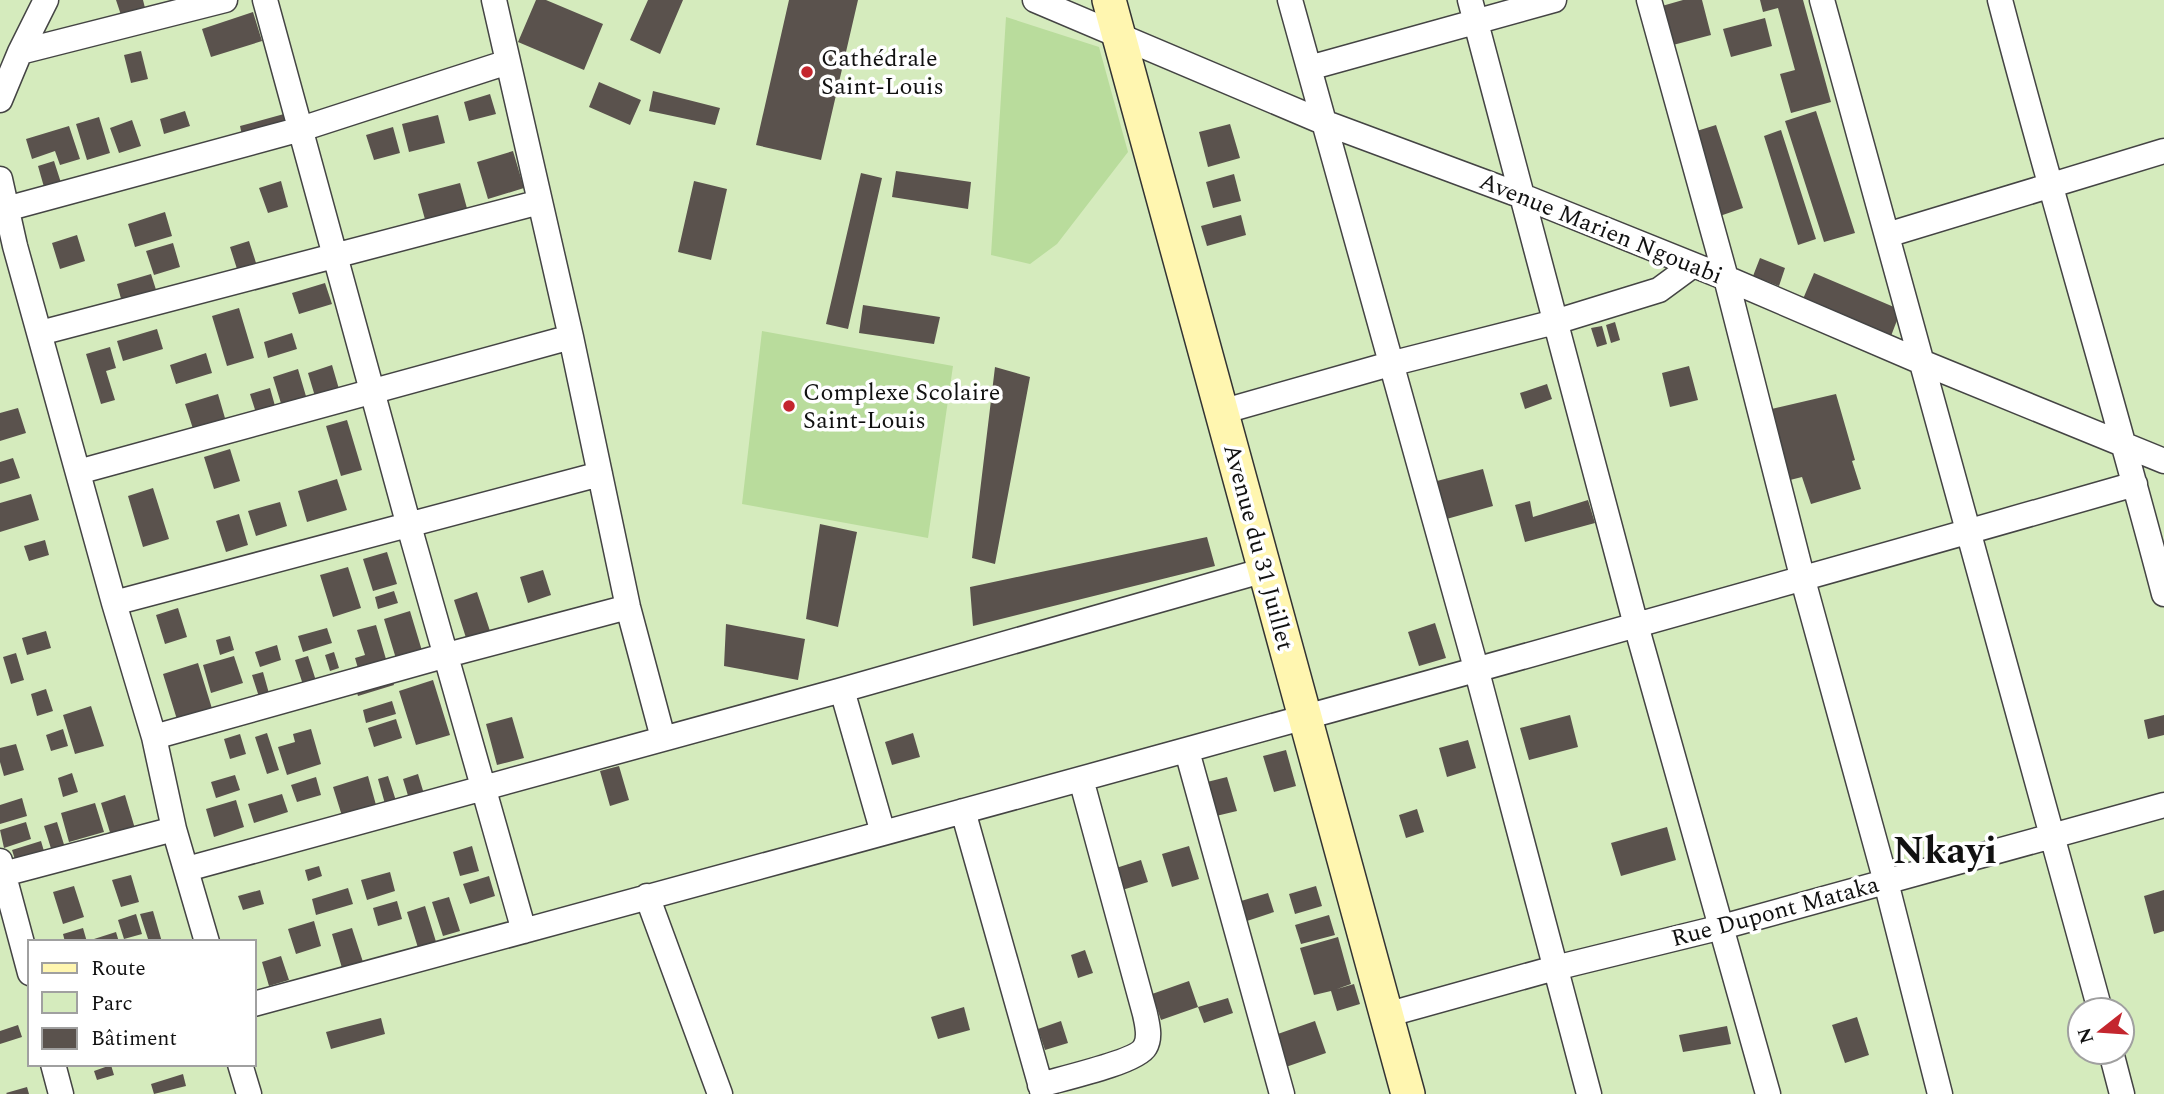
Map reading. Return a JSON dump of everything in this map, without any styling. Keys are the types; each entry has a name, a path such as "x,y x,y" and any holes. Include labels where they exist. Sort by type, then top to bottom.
{"street":[{"path":"0,100 46,0"},
{"path":"20,52 225,0"},
{"path":"265,0 409,526 524,930"},
{"path":"494,0 571,337 628,607 663,738"},
{"name":"Avenue Marien Ngouabi","path":"1035,0 1323,122 1522,196 1726,278 2164,461"},
{"name":"Avenue du 31 Juillet","path":"1109,0 1408,1094"},
{"path":"1290,0 1476,668 1589,1094"},
{"path":"1308,68 1473,11 1554,0"},
{"path":"1649,0 1726,278 1803,580 1886,882 1940,1094"},
{"path":"1822,0 2096,996"},
{"path":"2000,0 2049,187 2164,594"},
{"path":"1473,11 1636,625 1768,1094"},
{"path":"6,209 301,129 508,62"},
{"path":"1887,234 2164,151"},
{"path":"0,179 114,603 154,737 174,829 205,940"},
{"path":"40,333 540,202"},
{"path":"1222,412 1390,364 1555,322 1659,290 1693,265"},
{"path":"78,472 571,337"},
{"path":"114,603 600,474"},
{"path":"256,1003 1186,751 1476,668 1803,580 2135,484"},
{"path":"187,869 842,690 1265,570"},
{"path":"154,737 628,607"},
{"path":"842,690 883,833"},
{"path":"1186,751 1282,1094"},
{"path":"962,811 1042,1089 1139,1054 1148,1039 1145,1014 1081,779"},
{"name":"Rue Dupont Mataka","path":"1386,1015 1555,968 1722,927 2053,834 2164,806"},
{"path":"28,966 1,870 174,829"},
{"path":"647,896 720,1094"},
{"path":"54,1066 61,1094"},
{"path":"241,1066 249,1094"},
{"path":"2115,1066 2122,1094"}],"green space":[{"path":"0,0 2164,0 2164,1094 0,1094"},
{"path":"1006,17 1099,47 1128,152 1057,244 1030,264 991,255"},
{"path":"762,331 953,366 928,538 742,504"}],"building":[{"path":"116,0 143,0 145,8 121,15"},
{"path":"536,0 546,0 603,24 584,70 518,42"},
{"path":"648,0 683,0 660,54 630,40"},
{"name":"Cathédrale Saint-Louis","path":"789,0 858,0 821,160 756,145"},
{"path":"1683,0 1702,0 1711,35 1673,45 1662,6"},
{"path":"1760,0 1803,0 1831,102 1791,113 1780,74 1795,70 1778,8 1763,12"},
{"path":"253,12 262,41 211,57 202,29"},
{"path":"1765,18 1772,46 1731,57 1723,29"},
{"path":"141,51 148,79 131,83 124,55"},
{"path":"599,82 641,100 630,125 589,107"},
{"path":"653,91 720,108 715,125 649,111"},
{"path":"490,94 496,114 469,121 464,102"},
{"path":"185,111 190,126 164,134 160,119"},
{"path":"1816,111 1855,233 1824,242 1785,121"},
{"path":"284,114 288,128 243,140 240,126"},
{"path":"438,115 445,143 409,152 402,124"},
{"path":"99,117 110,153 87,160 76,124"},
{"path":"132,120 141,146 119,153 110,128"},
{"path":"1230,124 1240,158 1208,167 1199,132"},
{"path":"1716,125 1743,208 1714,218 1687,134"},
{"path":"69,126 80,159 60,165 55,151 32,159 26,139"},
{"path":"393,127 400,153 374,160 366,135"},
{"path":"1781,130 1816,239 1798,245 1764,136"},
{"path":"513,151 524,188 488,199 477,162"},
{"path":"54,161 63,189 46,194 38,166"},
{"path":"896,171 971,182 968,209 892,197"},
{"path":"861,173 882,178 848,329 826,324"},
{"path":"1234,174 1241,201 1213,208 1206,182"},
{"path":"281,181 288,207 268,213 259,188"},
{"path":"694,181 727,189 711,260 678,252"},
{"path":"460,183 468,212 426,223 418,194"},
{"path":"165,212 172,236 135,247 128,224"},
{"path":"1241,215 1246,235 1207,246 1201,226"},
{"path":"77,235 85,261 60,269 52,243"},
{"path":"249,241 257,266 238,272 230,247"},
{"path":"173,243 180,267 154,275 146,251"},
{"path":"1760,258 1785,268 1779,286 1753,276"},
{"path":"1814,273 1901,310 1891,336 1803,299"},
{"path":"151,274 158,296 123,306 117,284"},
{"path":"325,283 332,304 299,314 292,293"},
{"path":"863,305 940,317 934,344 859,333"},
{"path":"239,308 254,358 227,366 212,316"},
{"path":"1615,322 1620,340 1611,343 1606,325"},
{"path":"1602,326 1607,344 1597,347 1591,328"},
{"path":"157,329 163,349 123,361 117,341"},
{"path":"292,333 297,349 268,358 264,342"},
{"path":"110,347 116,368 106,371 115,400 101,404 86,354"},
{"path":"206,353 212,373 176,384 170,365"},
{"path":"332,365 341,396 317,403 308,373"},
{"path":"1689,366 1698,400 1670,407 1662,373"},
{"path":"995,367 1030,377 995,564 972,558"},
{"path":"298,369 308,403 283,410 273,377"},
{"path":"1547,384 1552,399 1525,409 1520,393"},
{"path":"270,388 277,413 258,419 250,394"},
{"path":"218,394 227,425 195,435 185,404"},
{"path":"1836,394 1861,489 1811,504 1802,477 1778,483 1763,411"},
{"path":"18,408 26,433 0,441 0,413"},
{"path":"347,420 362,470 341,476 326,426"},
{"path":"230,449 240,481 214,489 204,457"},
{"path":"13,458 20,478 0,484 0,462"},
{"path":"1483,469 1493,506 1443,520 1433,482"},
{"path":"337,479 347,510 307,522 298,491"},
{"path":"153,488 169,539 143,547 128,496"},
{"path":"31,494 39,520 0,532 0,503"},
{"path":"1588,500 1595,523 1525,542 1515,505 1530,501 1533,517"},
{"path":"280,502 287,526 256,536 248,511"},
{"path":"239,514 248,545 226,552 216,521"},
{"path":"820,524 857,532 838,627 806,619"},
{"path":"1207,537 1215,566 973,626 970,587"},
{"path":"45,540 49,555 29,561 24,546"},
{"path":"387,552 397,584 373,591 363,559"},
{"path":"348,567 361,608 333,617 320,575"},
{"path":"543,570 551,595 528,603 520,577"},
{"path":"394,591 398,603 378,609 375,597"},
{"path":"477,592 491,634 467,641 454,600"},
{"path":"178,608 187,637 165,644 156,615"},
{"path":"410,611 423,654 397,662 384,619"},
{"path":"1435,623 1446,658 1419,666 1408,632"},
{"path":"726,624 805,639 798,680 724,666"},
{"path":"376,625 388,666 360,675 355,658 365,655 357,630"},
{"path":"327,628 332,643 303,652 298,636"},
{"path":"46,631 51,648 27,655 22,638"},
{"path":"230,636 234,650 220,655 216,640"},
{"path":"277,645 281,660 260,667 255,652"},
{"path":"334,652 339,668 330,671 325,655"},
{"path":"16,653 24,680 11,684 3,657"},
{"path":"234,656 243,683 211,693 203,665"},
{"path":"308,656 318,687 305,691 295,660"},
{"path":"198,663 214,715 179,726 163,674"},
{"path":"263,672 270,697 260,700 252,675"},
{"path":"391,676 394,685 358,696 355,687"},
{"path":"433,680 450,735 416,745 399,691"},
{"path":"46,689 53,711 37,716 31,694"},
{"path":"392,701 396,714 366,723 363,710"},
{"path":"91,706 104,746 75,754 63,715"},
{"path":"1570,715 1578,747 1529,760 1520,728"},
{"path":"2164,715 2164,735 2148,739 2144,720"},
{"path":"512,717 524,758 497,765 486,724"},
{"path":"396,719 402,738 374,747 368,728"},
{"path":"63,729 68,746 51,751 46,735"},
{"path":"311,729 321,764 287,775 278,747 295,742 293,734"},
{"path":"267,733 279,770 267,774 255,737"},
{"path":"913,733 920,757 892,765 885,742"},
{"path":"240,734 246,754 230,759 224,739"},
{"path":"1468,740 1476,768 1447,777 1439,748"},
{"path":"16,744 24,770 4,776 0,748"},
{"path":"1286,750 1296,786 1274,792 1263,756"},
{"path":"619,766 629,800 610,806 600,771"},
{"path":"72,773 78,792 63,797 58,778"},
{"path":"418,774 424,794 409,799 403,779"},
{"path":"235,775 240,790 216,798 211,782"},
{"path":"368,776 376,805 342,816 333,787"},
{"path":"388,776 398,807 387,811 378,779"},
{"path":"316,777 321,795 297,802 291,785"},
{"path":"1227,777 1237,811 1216,816 1207,782"},
{"path":"282,794 288,812 254,823 248,804"},
{"path":"125,795 136,832 112,839 101,803"},
{"path":"22,798 27,816 0,824 0,805"},
{"path":"236,800 244,827 214,837 206,809"},
{"path":"95,803 104,832 69,842 61,813"},
{"path":"1417,809 1424,832 1406,838 1399,815"},
{"path":"26,822 31,839 4,848 0,830"},
{"path":"57,822 66,851 53,855 44,826"},
{"path":"1667,827 1676,860 1621,876 1611,843"},
{"path":"41,841 46,858 17,866 12,850"},
{"path":"472,846 479,871 460,876 453,852"},
{"path":"1189,846 1199,879 1172,887 1162,854"},
{"path":"1141,860 1148,882 1119,891 1113,869"},
{"path":"319,866 322,876 308,881 305,870"},
{"path":"390,872 395,891 367,900 361,880"},
{"path":"131,875 139,902 121,907 112,880"},
{"path":"489,876 495,896 470,904 463,884"},
{"path":"74,886 84,917 63,924 53,892"},
{"path":"1316,886 1322,906 1295,914 1289,894"},
{"path":"348,888 353,904 316,915 312,899"},
{"path":"260,890 264,904 243,910 238,896"},
{"path":"2164,890 2164,931 2154,934 2144,896"},
{"path":"1268,893 1274,912 1247,921 1241,901"},
{"path":"449,897 460,931 443,936 432,902"},
{"path":"397,901 402,919 378,926 373,908"},
{"path":"425,906 437,945 419,951 407,912"},
{"path":"153,911 161,940 148,940 140,914"},
{"path":"136,914 142,934 124,939 118,920"},
{"path":"1329,915 1335,935 1301,944 1295,925"},
{"path":"314,921 321,946 296,954 288,929"},
{"path":"83,928 86,940 64,940 63,934"},
{"path":"352,928 363,962 342,968 332,934"},
{"path":"116,932 118,940 94,940"},
{"path":"1338,937 1351,984 1337,989 1354,984 1360,1004 1337,1011 1331,991 1314,995 1300,948"},
{"path":"1085,950 1093,973 1078,978 1071,955"},
{"path":"281,956 289,980 269,986 262,962"},
{"path":"1189,981 1198,1007 1161,1020 1152,994"},
{"path":"1228,998 1233,1013 1204,1023 1198,1007"},
{"path":"964,1007 970,1030 938,1039 931,1017"},
{"path":"1857,1017 1869,1055 1845,1063 1832,1025"},
{"path":"381,1018 385,1034 331,1049 326,1032"},
{"path":"1061,1021 1068,1043 1045,1050 1038,1029"},
{"path":"1315,1021 1326,1053 1283,1068 1272,1036"},
{"path":"18,1025 22,1037 0,1044 0,1031"},
{"path":"1727,1026 1731,1044 1683,1052 1679,1035"},
{"path":"111,1066 114,1075 97,1080 94,1071"},
{"path":"183,1074 186,1086 154,1094 151,1084"},
{"path":"27,1087 29,1094 6,1093"}],"place":[{"name":"Cathédrale Saint-Louis","path":"807,72"},
{"name":"Complexe Scolaire Saint-Louis","path":"789,406"}],"district":[{"name":"Nkayi","path":"1945,850"}]}
